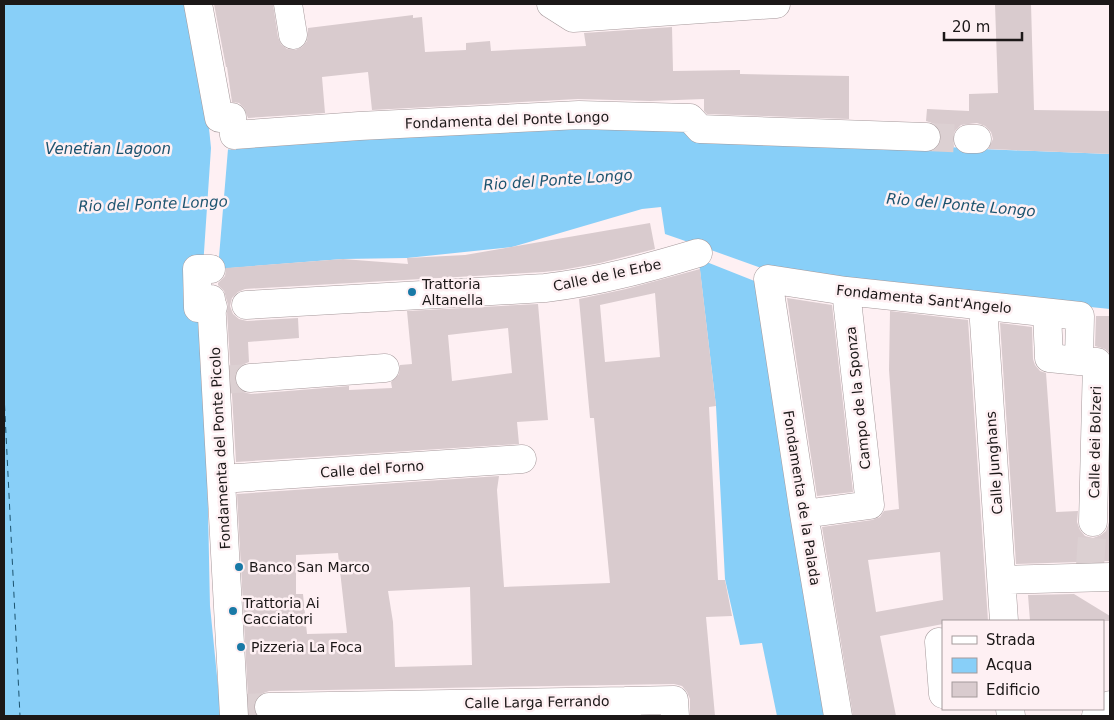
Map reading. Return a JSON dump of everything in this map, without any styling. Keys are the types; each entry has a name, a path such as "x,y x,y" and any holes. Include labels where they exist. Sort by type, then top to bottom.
{"street":[{"name":"Fondamenta del Ponte Longo","path":"198,4 225,133 579,115 690,118 700,129 926,137"},
{"path":"288,4 293,35"},
{"path":"565,8 776,4"},
{"name":"Calle de le Erbe","path":"246,305 553,287 585,282 665,264 698,253"},
{"name":"Fondamenta del Ponte Picolo","path":"211,269 197,269 198,308 214,304 221,479 236,711"},
{"name":"Fondamenta Sant'Angelo","path":"768,280 846,291 1080,316"},
{"name":"Fondamenta de la Palada","path":"768,280 804,514 838,716"},
{"name":"Campo de la Sponza","path":"804,514 870,505 846,291"},
{"name":"Calle Junghans","path":"983,306 1004,620"},
{"path":"1047,312 1049,358 1095,362"},
{"name":"Calle dei Bolzeri","path":"1080,316 1095,362 1090,510"},
{"path":"250,378 385,368"},
{"name":"Calle del Forno","path":"221,479 522,459"},
{"path":"1002,580 1097,574"},
{"path":"939,642 942,681"},
{"name":"Calle Larga Ferrando","path":"269,707 626,708 674,700 674,716"}],"water":[{"path":"4,4 185,4 208,118 212,148 236,150 237,141 579,124 981,149 1110,154 1110,309 962,294 764,269 831,716 777,716 762,643 740,645 725,579 716,406 697,245 665,234 661,207 642,209 512,247 407,258 343,259 218,269 203,267 210,606 221,716 4,716"}],"pier":[{"path":"208,118 211,118 214,146 228,147 218,269 203,267 211,148"},
{"path":"697,245 764,269 757,282 699,259"}],"building":[{"path":"214,4 273,4 278,37 281,44 287,49 295,50 302,47 307,41 308,28 413,15 413,18 422,17 425,52 466,50 466,43 490,41 491,51 586,46 584,33 672,27 673,71 740,70 740,74 849,76 849,119 707,114 704,111 704,99 650,101 578,99 372,110 368,72 322,77 325,113 248,118 244,108 239,103 232,102"},
{"path":"995,4 1031,4 1034,110 1110,111 1110,154 988,149 993,139 991,132 985,126 977,123 961,125 955,131 952,139 954,147 939,146 942,138 940,130 935,124 926,121 927,109 969,111 969,94 998,93"},
{"path":"650,223 655,249 600,263 544,272 245,289 238,292 232,298 230,306 233,314 239,319 247,321 298,318 299,338 248,342 249,362 242,365 236,371 235,380 237,386 243,392 251,394 349,386 349,390 392,388 391,382 399,374 400,365 412,364 407,311 538,304 548,420 517,422 519,444 236,462 228,305 224,291 218,285 225,276 226,268 343,259 408,264 407,258 465,255","holes":["508,328 512,373 452,381 448,335"]},
{"path":"700,269 716,406 709,407 718,580 725,580 732,616 706,617 715,716 690,716 690,699 687,692 682,686 674,684 269,691 261,694 255,700 253,708 257,716 249,716 237,494 499,476 497,490 504,587 610,583 594,418 590,418 579,299 626,289","holes":["655,293 660,357 605,362 600,305","338,553 347,633 307,634 303,594 296,594 296,555","470,587 472,665 395,667 393,622 388,591"]},
{"path":"787,298 832,305 853,492 817,496"},
{"path":"890,311 968,320 988,620 942,620 942,624 880,636 896,716 853,716 822,527 872,520 880,517 884,511 899,509 889,370","holes":["940,552 943,600 876,612 868,560"]},
{"path":"1096,316 1110,316 1110,354 1105,349 1095,346"},
{"path":"1000,323 1032,327 1033,359 1040,371 1046,373 1056,512 1078,511 1077,522 1080,530 1085,536 1093,538 1106,531 1110,509 1110,561 1016,564"},
{"path":"1074,594 1110,616 1110,621 1030,620 1028,595"}],"ferry route":[{"path":"4,394 20,716"}],"tunnel":[{"path":"926,137 968,139"},
{"path":"221,380 250,378"},
{"path":"1090,566 1093,522"},
{"path":"240,708 269,707"}],"place":[{"name":"Trattoria Altanella","path":"412,292"},
{"name":"Banco San Marco","path":"239,567"},
{"name":"Trattoria Ai Cacciatori","path":"233,611"},
{"name":"Pizzeria La Foca","path":"241,647"}],"water label":[{"name":"Venetian Lagoon","path":"108,149"},
{"name":"Rio del Ponte Longo","path":"558,180"},
{"name":"Rio del Ponte Longo","path":"153,204"},
{"name":"Rio del Ponte Longo","path":"961,205"}]}
